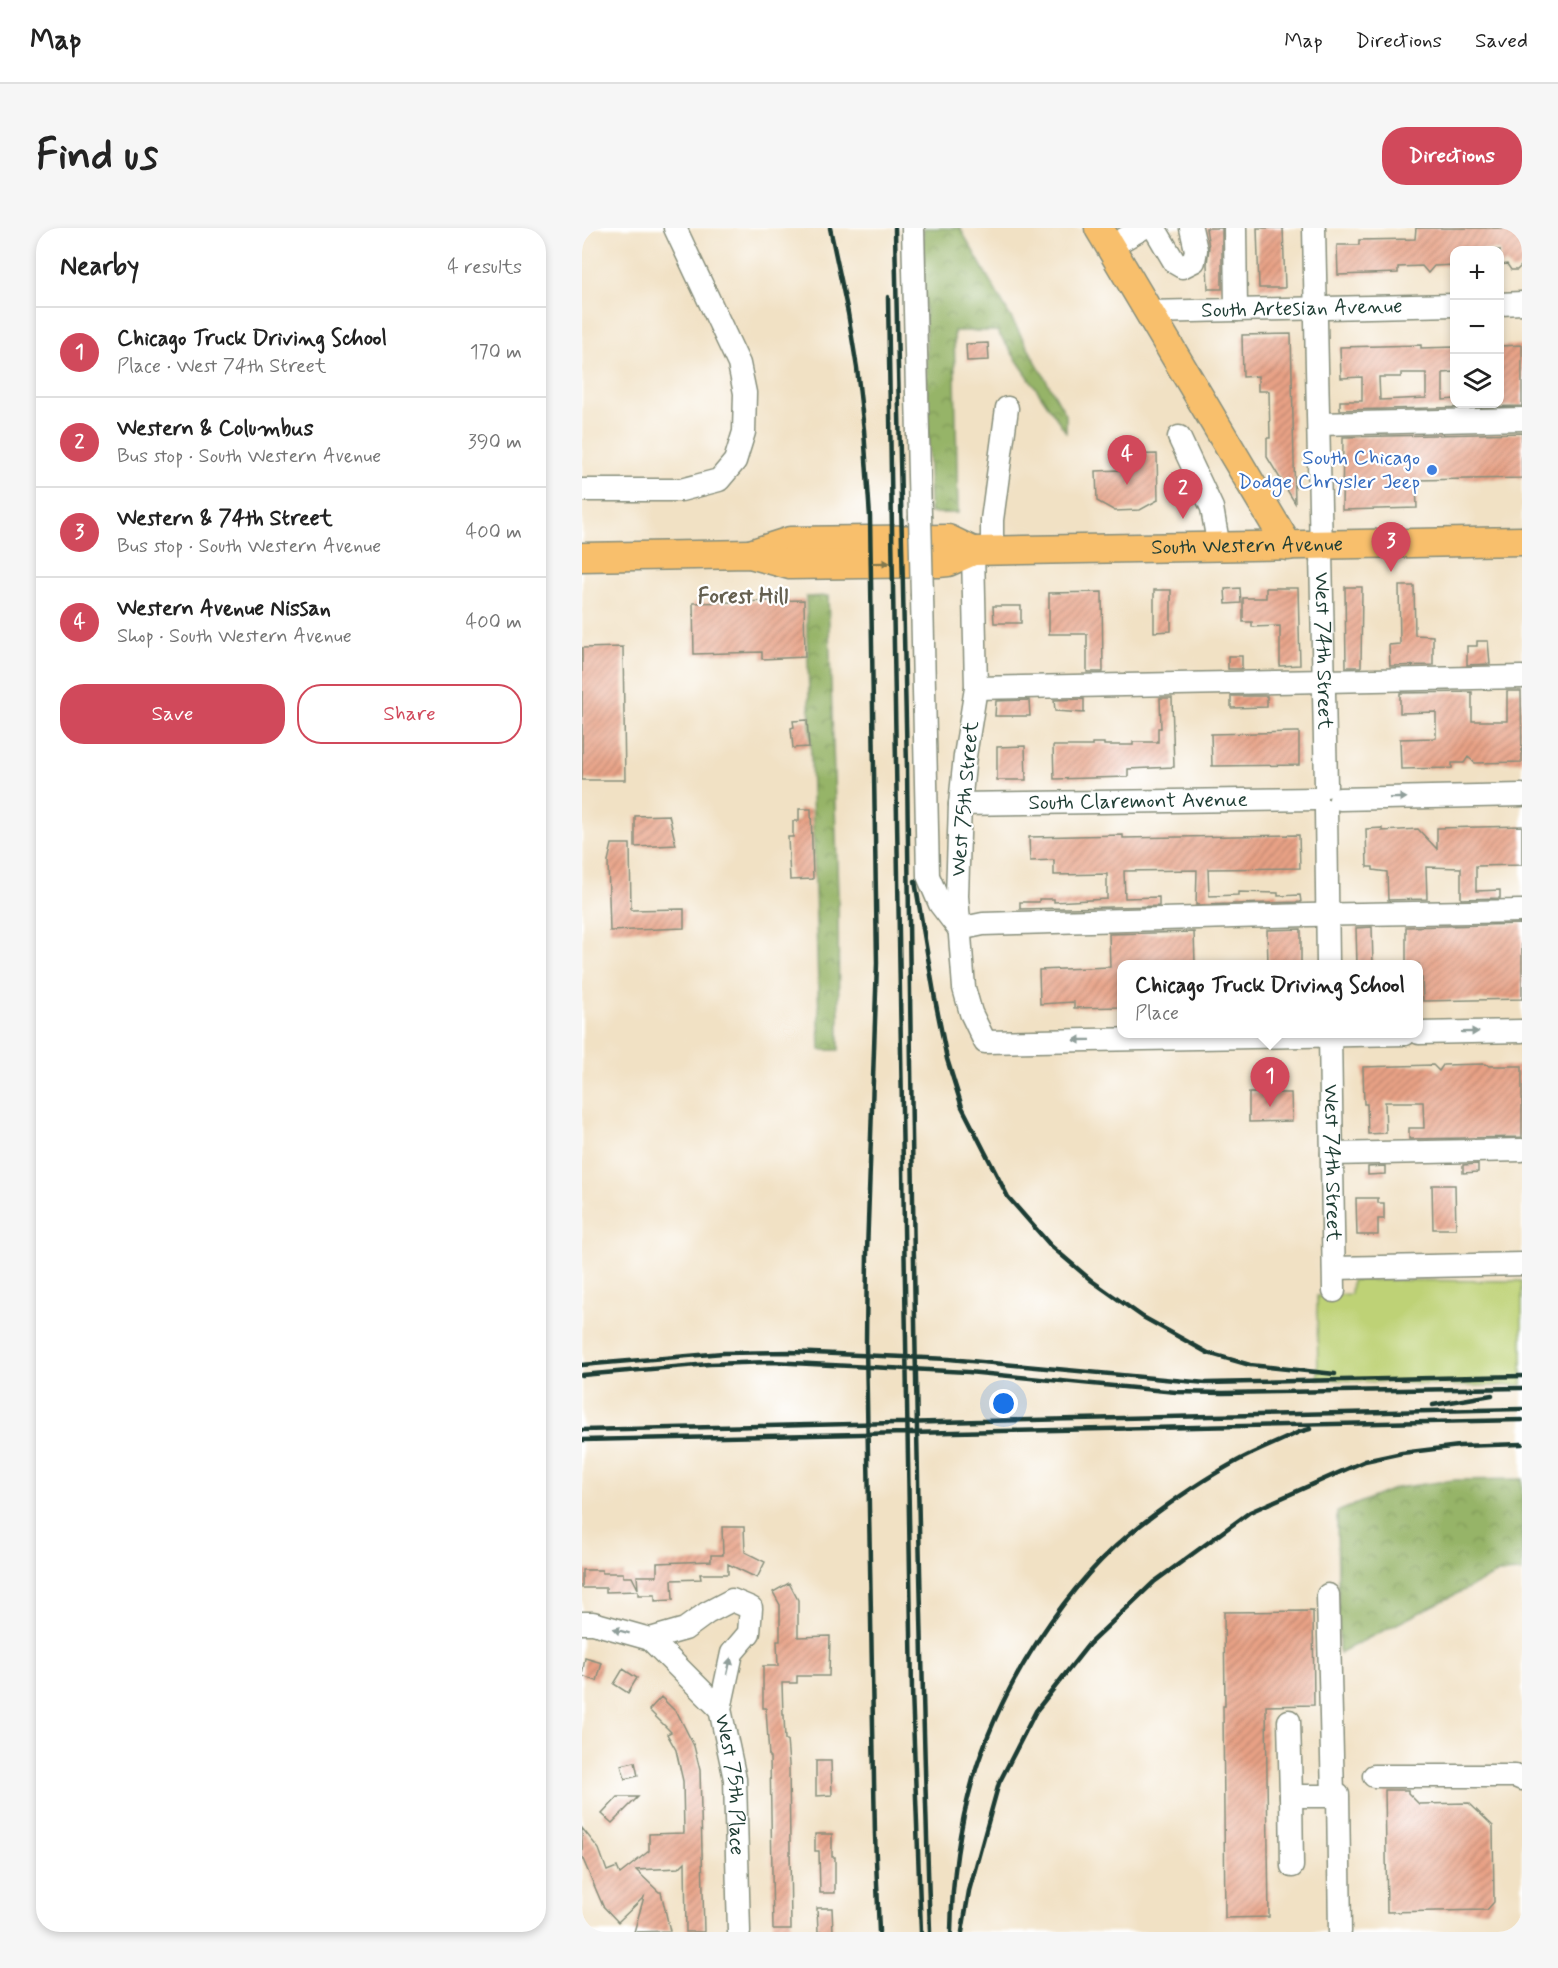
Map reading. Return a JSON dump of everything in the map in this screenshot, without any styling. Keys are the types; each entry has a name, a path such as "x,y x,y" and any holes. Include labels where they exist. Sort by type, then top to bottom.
{"main road":[{"path":"1104,237 1288,546"},
{"name":"South Western Avenue","path":"582,557 750,554 790,541 948,539 983,551 1522,541"}],"street":[{"path":"582,490 681,490 719,480 735,461 744,432 745,393 739,364 675,228"},
{"path":"913,228 928,876 940,904 959,929 983,924 1522,911"},
{"path":"1104,237 1143,228"},
{"path":"1152,228 1155,229 1175,263 1182,267 1194,261 1196,250 1191,228"},
{"path":"1235,228 1236,310"},
{"name":"West 74th Street","path":"1314,228 1320,424 1329,960"},
{"path":"1504,304 1522,303"},
{"name":"South Artesian Avenue","path":"1149,312 1450,305"},
{"name":"West 75th Street","path":"1007,408 992,520 983,551 976,688 960,804 957,896 964,988 970,1013 985,1042 1158,1038"},
{"path":"1320,424 1522,420"},
{"path":"1179,437 1212,508 1219,548"},
{"path":"976,688 1522,677"},
{"name":"South Claremont Avenue","path":"960,804 1522,795"},
{"path":"1423,1033 1522,1031"},
{"name":"West 74th Street","path":"1330,1038 1334,1292"},
{"path":"1332,1154 1522,1150"},
{"path":"1334,1268 1522,1264"},
{"path":"1291,1796 1333,1796 1328,1595"},
{"name":"West 75th Place","path":"650,1639 686,1629 707,1613 732,1600 751,1608 749,1633 732,1653 720,1708 735,1779 739,1932"},
{"path":"582,1623 593,1623 650,1639 720,1708"},
{"path":"1289,1721 1292,1866"},
{"path":"1374,1776 1515,1776 1522,1779"},
{"path":"1338,1795 1340,1932"}],"green space":[{"path":"923,228 960,228 1066,415 1066,432 997,331 954,331 958,513 930,513"},
{"path":"828,596 838,894 839,1050 820,1050 806,597"},
{"path":"1352,1280 1522,1281 1522,1385 1467,1386 1318,1379 1317,1296 1351,1294"},
{"path":"1522,1479 1522,1572 1498,1573 1339,1653 1337,1512 1396,1488 1454,1480"}],"building":[{"path":"1206,228 1222,228 1222,289 1208,289 1209,247"},
{"path":"1257,228 1283,228 1285,288 1259,288"},
{"path":"1416,228 1522,228 1522,265 1517,270 1511,270 1507,264 1504,264 1504,246 1450,246 1450,265 1434,266 1428,273 1422,266 1398,267 1398,273 1338,275 1337,245 1359,245 1359,240 1415,239"},
{"path":"1291,334 1295,503 1267,457 1267,438 1270,438 1269,391 1258,391 1258,376 1243,377 1242,335"},
{"path":"988,343 989,360 967,361 966,344"},
{"path":"1421,345 1421,348 1450,347 1450,372 1443,373 1443,400 1450,399 1450,408 1340,410 1340,401 1362,401 1362,377 1341,378 1340,347","holes":["1401,373 1426,373 1426,398 1380,400 1379,377 1401,377"]},
{"path":"1522,345 1522,406 1504,406 1504,346"},
{"name":"South Chicago Dodge Chrysler Jeep","path":"1522,433 1522,478 1416,480 1417,508 1342,510 1343,437"},
{"path":"1157,454 1158,500 1140,510 1115,511 1097,501 1096,471 1121,470 1120,455"},
{"path":"1399,586 1414,586 1415,635 1433,636 1433,665 1390,666 1389,645 1400,644"},
{"path":"1345,587 1362,587 1361,667 1346,667"},
{"path":"1240,588 1241,603 1226,604 1225,589"},
{"path":"1266,588 1298,588 1300,665 1280,666 1280,626 1252,627 1252,622 1243,622 1243,598 1266,598"},
{"path":"1154,590 1171,590 1171,631 1154,632"},
{"path":"1102,592 1103,672 1087,672 1087,634 1049,634 1049,593"},
{"path":"804,600 805,657 762,659 762,652 694,654 693,603"},
{"path":"993,606 1021,606 1021,623 994,623"},
{"path":"1477,641 1488,641 1490,664 1467,665 1467,646 1477,646"},
{"path":"623,647 625,780 582,780 582,648"},
{"path":"1228,656 1242,656 1242,669 1228,669"},
{"path":"1507,691 1521,691 1522,762 1475,763 1468,757 1464,763 1452,763 1452,768 1401,769 1400,739 1436,738 1436,712 1400,713 1400,693 1472,692 1472,721 1507,721"},
{"path":"1231,696 1267,696 1267,707 1231,708"},
{"path":"1160,698 1172,698 1174,767 1128,769 1128,777 1054,779 1053,746 1092,746 1092,743 1133,745 1133,742 1158,742 1158,728 1161,728"},
{"path":"1084,699 1084,713 1055,711 1054,700"},
{"path":"1029,700 1030,716 995,716 996,701"},
{"path":"807,720 809,747 793,748 791,728 794,727 793,721"},
{"path":"1299,732 1299,765 1212,766 1211,734"},
{"path":"1025,746 1026,780 997,780 997,747"},
{"path":"799,809 811,809 813,879 790,880 788,837 793,837 793,821 799,821"},
{"path":"669,815 676,845 635,847 635,816"},
{"path":"1522,826 1522,865 1476,866 1476,891 1500,890 1500,898 1461,899 1461,868 1426,867 1427,899 1388,900 1387,872 1367,867 1366,829 1382,828 1382,831 1418,829 1437,849 1437,828"},
{"path":"1123,835 1123,838 1299,835 1300,868 1208,869 1209,896 1238,895 1238,892 1278,893 1278,896 1300,895 1301,902 1196,905 1197,870 1124,871 1125,898 1159,897 1159,906 1020,909 1020,902 1039,902 1039,899 1054,899 1054,902 1107,899 1107,874 1054,875 1054,860 1030,861 1029,837"},
{"path":"612,844 630,844 631,910 684,909 684,928 610,931 608,861"},
{"path":"1522,924 1522,999 1423,1001 1423,960 1406,960 1406,927"},
{"path":"1372,927 1373,960 1357,960 1356,928"},
{"path":"1301,929 1301,960 1268,960 1267,930"},
{"path":"1194,932 1195,960 1117,960 1117,1007 1074,1008 1074,1002 1040,1004 1039,970 1110,967 1109,934"},
{"path":"1486,1064 1489,1066 1522,1066 1522,1137 1409,1139 1409,1128 1424,1128 1423,1102 1385,1102 1386,1133 1368,1134 1363,1067 1433,1065 1439,1071 1443,1065"},
{"path":"1249,1093 1291,1093 1292,1121 1249,1122"},
{"path":"1478,1164 1478,1172 1463,1173 1463,1165"},
{"path":"1385,1166 1385,1174 1368,1175 1368,1167"},
{"path":"1432,1185 1455,1185 1456,1229 1433,1229"},
{"path":"1356,1198 1378,1198 1378,1203 1384,1203 1384,1219 1378,1219 1378,1235 1357,1235"},
{"path":"722,1527 744,1527 745,1552 765,1562 757,1578 728,1564 728,1574 700,1574 701,1579 672,1580 673,1600 655,1601 655,1595 638,1595 638,1591 606,1592 606,1588 582,1588 582,1570 623,1573 623,1577 632,1577 638,1589 637,1576 657,1576 657,1563 711,1561 711,1555 723,1555"},
{"path":"789,1583 798,1600 798,1637 830,1636 829,1676 797,1676 797,1683 782,1683 785,1740 787,1740 789,1764 791,1929 773,1929 770,1757 766,1708 763,1708 763,1666 778,1666 777,1641 780,1641 780,1605 773,1592"},
{"path":"1313,1611 1314,1705 1266,1706 1269,1917 1225,1918 1224,1612"},
{"path":"585,1658 602,1663 597,1681 582,1676"},
{"path":"623,1669 637,1678 628,1693 614,1684"},
{"path":"661,1697 678,1714 694,1746 700,1770 704,1932 686,1932 685,1862 679,1868 636,1870 661,1892 670,1931 634,1932 644,1897 618,1922 603,1906 582,1857 582,1828 599,1849 607,1871 617,1867 620,1874 649,1851 649,1834 684,1833 683,1781 676,1750 667,1734 671,1732 649,1710"},
{"path":"816,1761 831,1761 832,1795 816,1796"},
{"path":"635,1762 638,1776 625,1779 621,1765"},
{"path":"1385,1790 1408,1790 1408,1793 1419,1804 1469,1803 1493,1826 1494,1902 1487,1910 1387,1912"},
{"path":"618,1797 638,1797 612,1823 602,1814"},
{"path":"815,1834 832,1834 832,1857 835,1857 835,1893 820,1893 819,1851 815,1851"},
{"path":"817,1908 832,1908 833,1932 818,1932"}],"railway":[{"path":"830,228 857,368 870,517 877,963 866,1346 875,1835 879,1932"},
{"path":"895,228 907,767 918,1495 930,1932"},
{"path":"888,297 912,1690 921,1932"},
{"path":"915,881 947,1059 962,1107 1008,1197 1051,1246 1092,1281 1143,1317 1208,1353 1250,1365 1335,1374"},
{"path":"582,1365 723,1353 791,1352 949,1359 1206,1383 1522,1376"},
{"path":"582,1375 709,1364 772,1362 968,1372 1176,1392 1522,1388"},
{"path":"1433,1405 1492,1395"},
{"path":"582,1430 1522,1409"},
{"path":"582,1440 1522,1420"},
{"path":"951,1932 960,1835 973,1779 1000,1708 1018,1673 1062,1606 1087,1575 1114,1548 1165,1507 1237,1461 1310,1429"},
{"path":"962,1932 969,1891 999,1783 1036,1711 1089,1644 1154,1582 1250,1512 1365,1461 1402,1453 1459,1446 1522,1444"}],"place":[{"name":"South Chicago Dodge Chrysler Jeep","path":"1432,470"},
{"name":"Western Avenue Nissan","path":"1127,485"},
{"name":"Western & Columbus","path":"1183,519"},
{"name":"Western & 74th Street","path":"1391,572"},
{"name":"Chicago Truck Driving School","path":"1270,1107"}],"district":[{"name":"Forest Hill","path":"743,597"}]}
